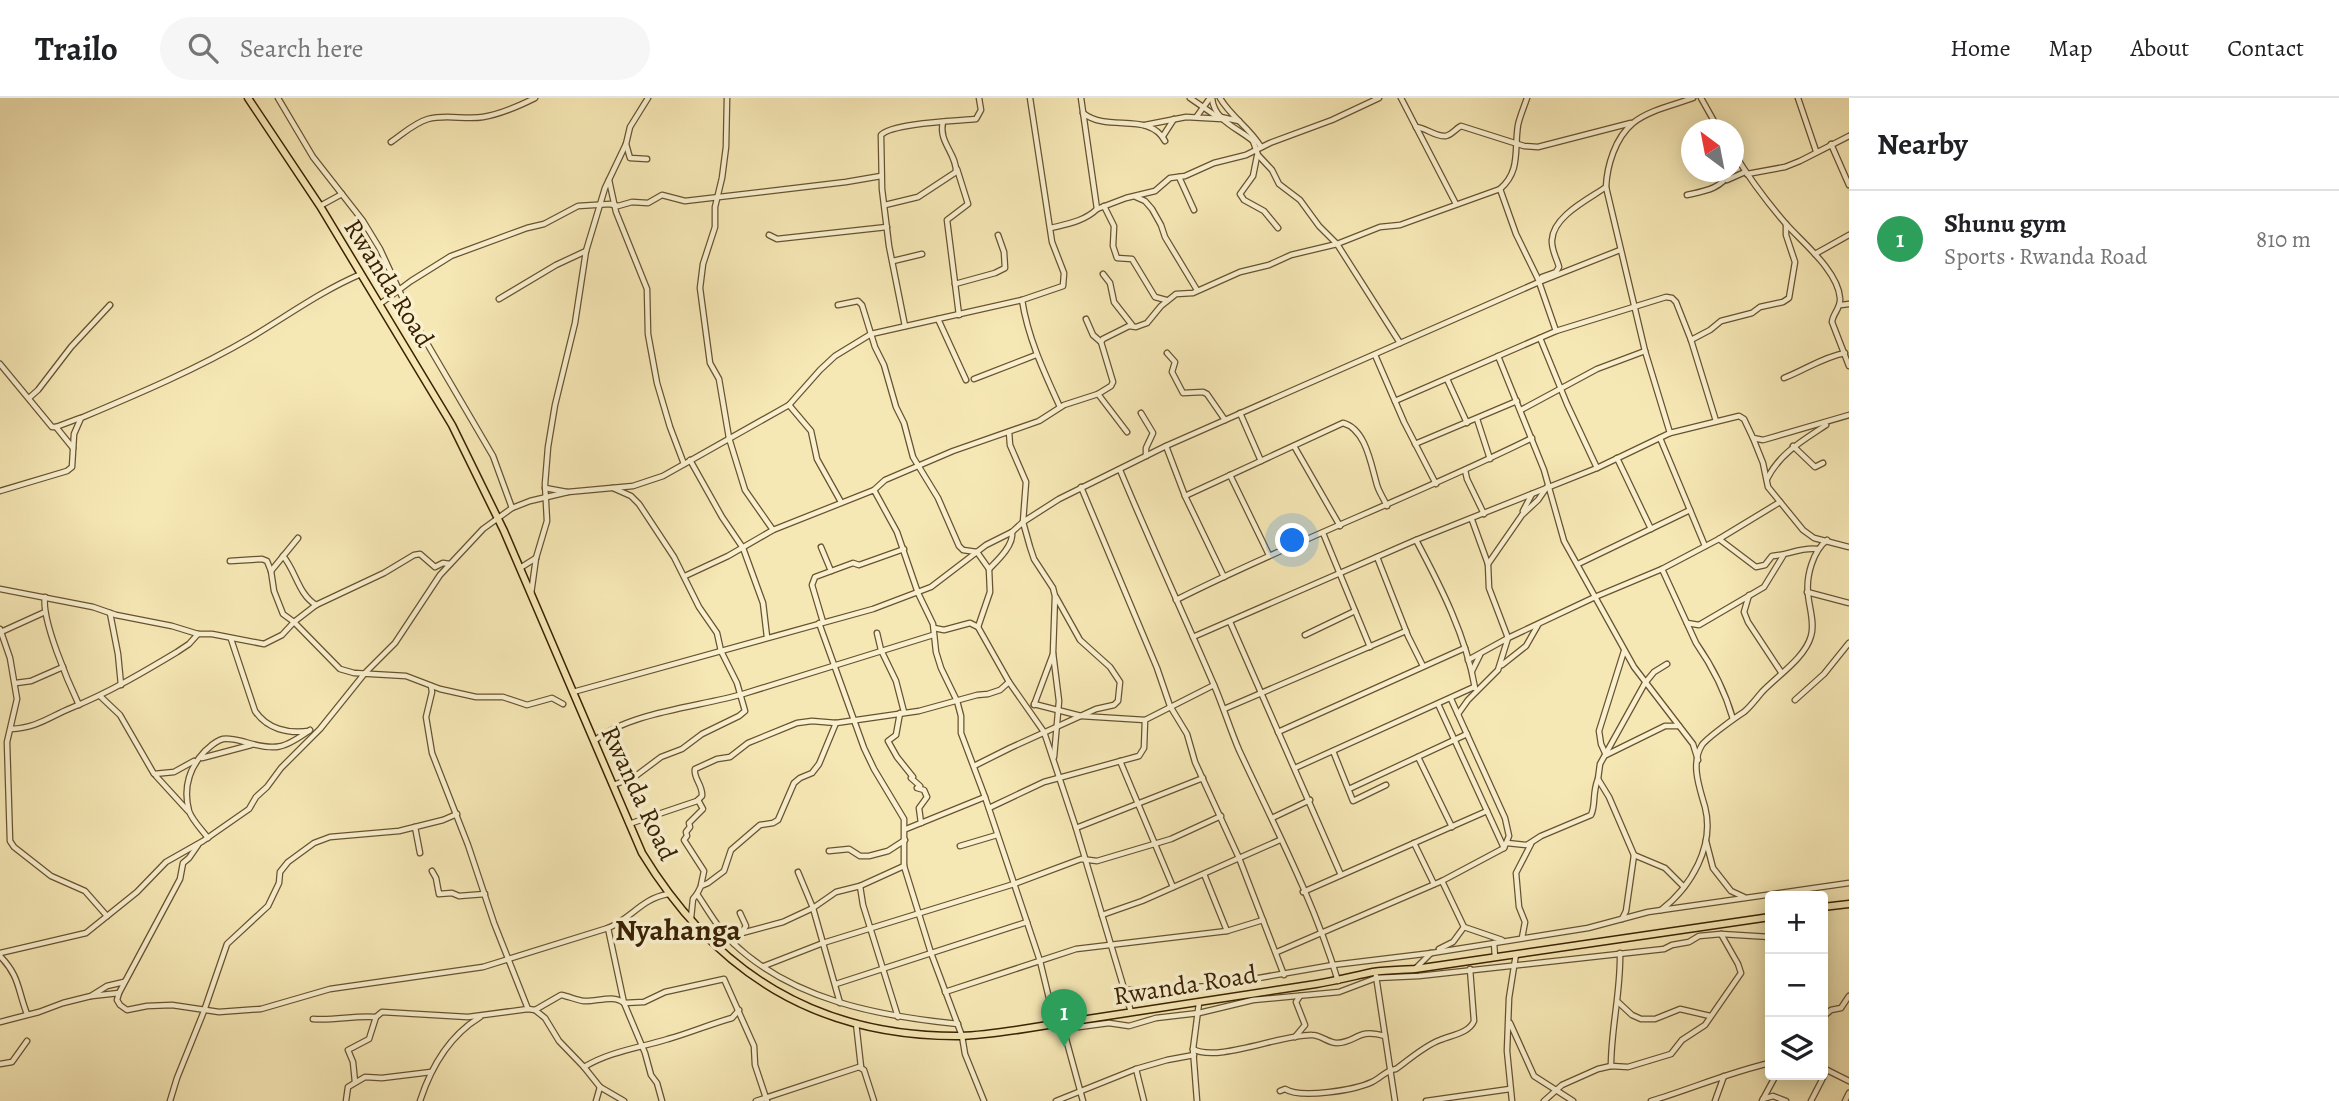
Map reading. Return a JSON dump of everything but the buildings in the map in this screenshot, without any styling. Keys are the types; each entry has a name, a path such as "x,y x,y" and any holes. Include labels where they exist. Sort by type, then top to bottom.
{"highway":[{"name":"Rwanda Road","path":"248,98 320,206 452,425 498,518 642,853 667,894 691,923 733,963 770,989 825,1014 856,1023 902,1032 962,1036 1060,1025 1129,1012 1765,918"},
{"path":"1828,906 1849,904"}],"street":[{"path":"278,98 313,157 380,249 411,316 493,456 512,508"},
{"path":"391,142 427,119 482,118 535,98"},
{"path":"531,594 536,558 547,521 545,488 548,447 575,323 586,251 609,180 631,127 648,98"},
{"path":"727,98 726,148 715,207 715,227 703,264 700,288 710,363 719,379 729,438 745,490 773,530"},
{"path":"905,326 887,227 881,176 881,137 884,132 920,124 976,118 981,110 979,98"},
{"path":"27,1014 16,976 0,954 82,935 137,892 166,862 208,838 249,809 281,768 320,729 365,673 395,643 429,590 450,564 483,529 512,508 568,492 646,483 663,477 789,405 835,356 871,334 1022,300 1063,286 1064,274 1053,250 1030,98"},
{"path":"1081,98 1097,209"},
{"path":"1190,98 1250,138 1279,184 1300,200 1319,226 1337,244 1400,343"},
{"path":"1196,117 1211,98"},
{"path":"1211,98 1214,109 1221,118"},
{"path":"1220,98 1227,109 1251,132 1258,150 1253,176 1240,194 1244,201 1264,211 1278,228"},
{"path":"1051,228 1089,216 1104,206 1155,191 1170,178 1246,155 1380,98"},
{"path":"1401,98 1456,204"},
{"path":"1101,342 1111,334 1147,323 1167,300 1176,294 1190,293 1240,272 1269,265 1291,255 1337,244 1380,227 1399,225 1500,188 1510,180 1515,170 1518,123 1527,98"},
{"path":"1416,127 1444,136 1461,126 1538,147 1633,123 1693,98"},
{"path":"1701,98 1713,119"},
{"path":"1798,98 1816,151"},
{"path":"1083,112 1097,121 1144,125 1196,117 1240,121"},
{"path":"1144,125 1158,131 1164,139 1174,119"},
{"path":"943,122 944,141 957,169 968,204 947,219 959,315"},
{"path":"1633,123 1613,154 1608,166 1606,187 1645,351 1670,433"},
{"path":"1746,173 1785,167 1849,136"},
{"path":"626,144 630,158 647,159"},
{"path":"1831,144 1849,185"},
{"path":"885,205 923,194 954,174 957,169"},
{"path":"1744,170 1835,281 1840,292 1841,305 1831,318 1849,366"},
{"path":"380,304 454,255 544,224 578,206 648,203 663,195 685,201 718,198 881,176"},
{"path":"1179,177 1194,210"},
{"path":"609,180 614,204 647,289 648,334 657,383 684,464"},
{"path":"1687,195 1709,190 1723,182"},
{"path":"1539,282 1542,276 1556,272 1559,267 1552,241 1557,226 1563,218 1606,187"},
{"path":"1500,188 1556,331"},
{"path":"320,206 342,194"},
{"path":"1135,196 1152,208 1163,234 1197,290"},
{"path":"1104,206 1114,226 1113,246 1117,258 1132,259 1156,297 1167,300"},
{"path":"1690,340 1721,321 1752,313 1760,307 1789,298 1795,262 1786,234 1786,224"},
{"path":"769,235 777,239 887,227"},
{"path":"955,284 1005,268 1004,252 998,235"},
{"path":"1815,254 1849,235"},
{"path":"573,692 873,609 918,593 931,587 986,545 1012,532 1023,522 1081,487 1240,413 1539,282 1620,250"},
{"path":"499,299 556,265 586,251"},
{"path":"893,261 922,254"},
{"path":"56,427 145,391 249,339 327,290 361,274"},
{"path":"1103,274 1110,283 1114,302 1133,326"},
{"path":"1395,401 1556,331 1666,297 1676,302 1716,421"},
{"path":"1022,300 1036,355 1060,408"},
{"path":"838,305 858,301 861,303 914,457 942,505 959,546 963,550 978,552 989,569 990,595 978,627"},
{"path":"1841,305 1849,304"},
{"path":"29,398 110,305"},
{"path":"938,319 966,380"},
{"path":"685,576 773,530 874,490 886,480 968,445 1039,421 1060,408 1098,394 1113,384 1101,342 1093,335 1086,319"},
{"path":"1540,338 1597,468"},
{"path":"1521,410 1597,369 1645,351"},
{"path":"1167,353 1175,362 1172,372 1183,393 1207,394 1225,420"},
{"path":"1784,378 1829,356 1845,353"},
{"path":"974,379 1036,355"},
{"path":"1375,355 1436,484"},
{"path":"1498,356 1545,470 1562,537 1625,651 1645,683 1693,744 1698,760 1699,790 1707,822 1706,840 1697,867 1684,887 1674,900 1660,910"},
{"path":"0,364 52,427 56,427 74,449"},
{"path":"1447,379 1467,423"},
{"path":"1098,394 1127,432"},
{"path":"1415,444 1517,401"},
{"path":"789,405 811,431 817,459 841,502"},
{"path":"1141,413 1153,433 1146,448 1146,456"},
{"path":"1240,413 1261,461"},
{"path":"1753,438 1763,440 1849,415"},
{"path":"1192,637 1416,540 1472,520 1548,486 1597,468 1670,433 1735,416 1742,417 1753,438 1763,463 1768,487 1807,534 1849,547"},
{"path":"0,491 70,470 74,463 76,428 81,418"},
{"path":"1477,419 1490,459"},
{"path":"1766,480 1774,465 1793,446 1832,422"},
{"path":"1185,496 1343,423 1357,432 1387,506"},
{"path":"974,766 1044,732 1100,708 1114,705 1118,701 1120,682 1110,667 1080,640 1049,580 1034,559 1023,522 1026,482 1010,446 1009,432"},
{"path":"1176,600 1269,555 1387,506 1532,438"},
{"path":"1660,438 1705,546"},
{"path":"1166,446 1185,496 1224,577"},
{"path":"1294,446 1340,526"},
{"path":"1793,446 1815,467 1823,463"},
{"path":"1617,458 1651,529"},
{"path":"690,460 743,548 763,603 767,637"},
{"path":"1120,470 1139,519 1214,685 1238,747 1304,892 1338,981"},
{"path":"1465,470 1485,514"},
{"path":"1230,474 1269,555"},
{"path":"1522,515 1548,486"},
{"path":"607,487 631,496 639,504 685,576 699,607 717,633 721,651 734,677 745,711 702,734 682,749 666,754 633,778 612,786"},
{"path":"1081,487 1157,668 1170,706 1187,734 1195,762 1239,858 1284,975"},
{"path":"545,488 568,492"},
{"path":"874,490 904,549 918,593 934,628 933,635 941,668 961,716 961,733 1040,961 1083,1101"},
{"path":"1488,564 1522,515 1532,494"},
{"path":"1468,660 1595,597 1662,569 1719,540 1780,502"},
{"path":"1578,564 1690,509"},
{"path":"1472,520 1488,564 1489,588 1508,638 1501,665"},
{"path":"989,569 1013,539 1012,532"},
{"path":"1323,533 1370,647"},
{"path":"271,571 298,538"},
{"path":"1416,540 1438,583 1465,648 1475,690"},
{"path":"1719,540 1756,567 1765,565 1772,556 1783,556 1794,550 1817,550"},
{"path":"1698,760 1703,743 1748,708 1796,659 1811,638 1812,625 1807,592 1810,573 1817,550 1827,540"},
{"path":"821,547 831,571"},
{"path":"904,549 859,565 853,563 815,577 812,582 821,623 853,720 874,769 903,815 905,866 931,953 984,1101"},
{"path":"0,589 93,607 198,634 267,644 282,635 316,605 384,573 414,555 425,556 435,567 443,563 450,564"},
{"path":"283,556 291,566 303,592 316,605"},
{"path":"1686,623 1699,625 1766,585 1783,556"},
{"path":"520,568 536,558"},
{"path":"1377,558 1423,666"},
{"path":"230,561 264,559 271,571 281,611 340,669 354,673 407,676 476,697 510,698 524,704 550,698 563,704"},
{"path":"1662,569 1686,623 1718,679 1733,719"},
{"path":"1807,592 1849,603"},
{"path":"1749,595 1744,608 1748,622 1782,673"},
{"path":"1054,758 1059,711 1053,653 1055,596"},
{"path":"45,597 44,612 62,667 79,705"},
{"path":"1305,635 1355,611"},
{"path":"44,612 0,631 16,683 16,708 7,742 9,837 14,847 51,876 85,891 107,916"},
{"path":"110,613 121,685"},
{"path":"1230,622 1342,875"},
{"path":"934,628 944,630 970,623 978,627 1009,682 1044,732 1125,990 1129,1026"},
{"path":"1458,715 1475,690 1525,646 1539,624"},
{"path":"1224,709 1406,631"},
{"path":"877,633 881,650 892,671 902,712 896,735 888,741 913,777 911,778 920,786 917,788 923,790 927,797 919,808 921,823"},
{"path":"11,729 27,728 100,696 184,647 198,634"},
{"path":"594,741 602,734 623,725 741,695 933,635"},
{"path":"231,639 257,714 265,722 288,733 320,729"},
{"path":"1795,700 1824,674 1849,643"},
{"path":"1278,732 1465,648"},
{"path":"1606,755 1601,744 1600,731 1625,651"},
{"path":"1032,713 1053,653"},
{"path":"1471,672 1480,655"},
{"path":"1277,953 1441,881 1506,845 1531,843 1592,813 1593,792 1600,764 1645,683 1654,672 1667,664"},
{"path":"16,683 36,679 62,667"},
{"path":"628,825 698,800 702,793 701,784 694,772 698,767 716,759 730,757 744,744 797,723 836,723 919,711 988,694 1000,690 1009,682"},
{"path":"430,685 432,692 426,717 429,743 528,1009"},
{"path":"1034,704 1081,716 1145,720 1214,685"},
{"path":"1295,768 1475,690"},
{"path":"100,696 120,715 147,765 190,813 208,838"},
{"path":"1451,699 1502,808 1508,828 1506,845"},
{"path":"1438,704 1487,811 1506,845"},
{"path":"989,808 1044,782 1141,753 1144,748 1145,720"},
{"path":"701,886 724,871 732,850 760,825 778,820 794,783 812,773 819,764 836,723"},
{"path":"1606,755 1662,727 1679,726"},
{"path":"190,813 190,770 211,746 221,740 234,739 268,748 282,747 310,730"},
{"path":"1349,789 1467,734"},
{"path":"155,775 173,772 197,760 253,744"},
{"path":"1333,751 1353,801 1385,785"},
{"path":"1419,757 1452,827"},
{"path":"1121,761 1172,887"},
{"path":"1076,828 1203,778"},
{"path":"1598,779 1609,797 1634,855 1626,911 1622,920"},
{"path":"2,796 7,790"},
{"path":"905,829 985,797"},
{"path":"691,923 693,899 701,886 704,871 684,840 690,828 689,823 703,809 698,800"},
{"path":"1272,818 1310,800"},
{"path":"1304,892 1487,811"},
{"path":"170,1101 227,944 268,906 279,883 280,872 288,862 314,844 330,837 388,833 457,814"},
{"path":"763,966 824,943 1014,884 1081,859 1093,862 1154,844 1221,816"},
{"path":"415,827 421,853"},
{"path":"960,846 997,835"},
{"path":"829,851 849,849 860,856 869,856 888,851 906,840"},
{"path":"1102,915 1142,901 1280,840"},
{"path":"1706,840 1713,868 1731,891 1747,899"},
{"path":"1522,939 1525,922 1519,907 1516,873 1531,843"},
{"path":"198,844 183,863 180,878 119,993 117,1000 120,1006 127,1010 178,1005 229,1012 261,1009 330,989 483,967 608,928 626,919 640,904 667,894"},
{"path":"1415,844 1434,884"},
{"path":"1634,855 1665,868 1684,887"},
{"path":"742,933 783,922 813,908 836,892 860,886 905,866"},
{"path":"432,871 439,894 485,894"},
{"path":"798,872 813,908 841,1004"},
{"path":"1204,874 1227,931"},
{"path":"1441,881 1464,927 1506,942"},
{"path":"1125,990 1198,988 1333,965 1506,942 1588,928 1660,910 1747,899 1848,881"},
{"path":"860,886 870,929 898,1017"},
{"path":"697,894 734,944 763,966 806,991 841,1004 898,1017 958,1024"},
{"path":"734,944 746,922 740,913"},
{"path":"945,992 1076,950 1227,931 1264,920"},
{"path":"836,984 1027,922"},
{"path":"1415,969 1432,953 1453,942 1464,927"},
{"path":"608,928 624,1003 662,1101"},
{"path":"1060,1025 1109,1023 1129,1026 1156,1018 1199,1013 1253,1000 1346,991 1376,975 1419,976 1664,949 1689,942 1697,936 1721,934 1765,937"},
{"path":"1544,1101 1565,1083 1598,1069 1611,1066 1628,1067 1668,1055 1682,1040 1703,1027 1741,974 1721,934"},
{"path":"1494,943 1495,957"},
{"path":"1611,1066 1620,953"},
{"path":"1512,1101 1507,1051 1509,994 1517,954"},
{"path":"1280,1091 1285,1089 1290,1093 1314,1093 1345,1089 1374,1081 1436,1041 1473,1025 1470,969"},
{"path":"1376,975 1395,1101"},
{"path":"535,1010 556,996 563,995 587,1002 613,998 624,1003 643,1002 665,992 721,978 727,981 754,1046 755,1065 767,1099"},
{"path":"91,996 107,986 124,982"},
{"path":"0,1022 91,996 119,993"},
{"path":"1295,1038 1305,1025 1296,1002 1300,995"},
{"path":"1828,1012 1841,1008 1849,996"},
{"path":"1618,1002 1632,1015 1641,1019 1655,1019 1680,1009 1710,1016"},
{"path":"1197,1101 1194,1052 1199,1003"},
{"path":"355,1082 348,1051 369,1040 376,1017 382,1012 441,1017 481,1016 528,1009 535,1010 545,1018 559,1041 600,1087 624,1101"},
{"path":"584,1067 599,1058 667,1040 732,1018 739,1010"},
{"path":"420,1101 431,1072 448,1045 481,1016"},
{"path":"313,1019 376,1017"},
{"path":"1509,1022 1531,1072 1573,1101"},
{"path":"856,1023 861,1067 874,1101"},
{"path":"1056,1101 1136,1069 1194,1052 1235,1050 1270,1040 1314,1034 1339,1043 1366,1032 1385,1035"},
{"path":"0,1064 12,1062 27,1041"},
{"path":"1651,1101 1741,1069 1765,1064"},
{"path":"756,1101 861,1067"},
{"path":"1136,1069 1144,1101"},
{"path":"1828,1070 1849,1081"},
{"path":"346,1101 347,1089 365,1077 383,1078 431,1072"},
{"path":"1715,1101 1724,1076"},
{"path":"1762,1100 1773,1080"},
{"path":"1811,1101 1820,1080"},
{"path":"596,1101 600,1087"},
{"path":"1426,1101 1510,1089"},
{"path":"1845,1101 1849,1093"},
{"path":"1762,1100 1773,1096 1786,1101"}],"place":[{"name":"Shunu gym","path":"1064,1047"}],"district":[{"name":"Nyahanga","path":"678,930"}]}
